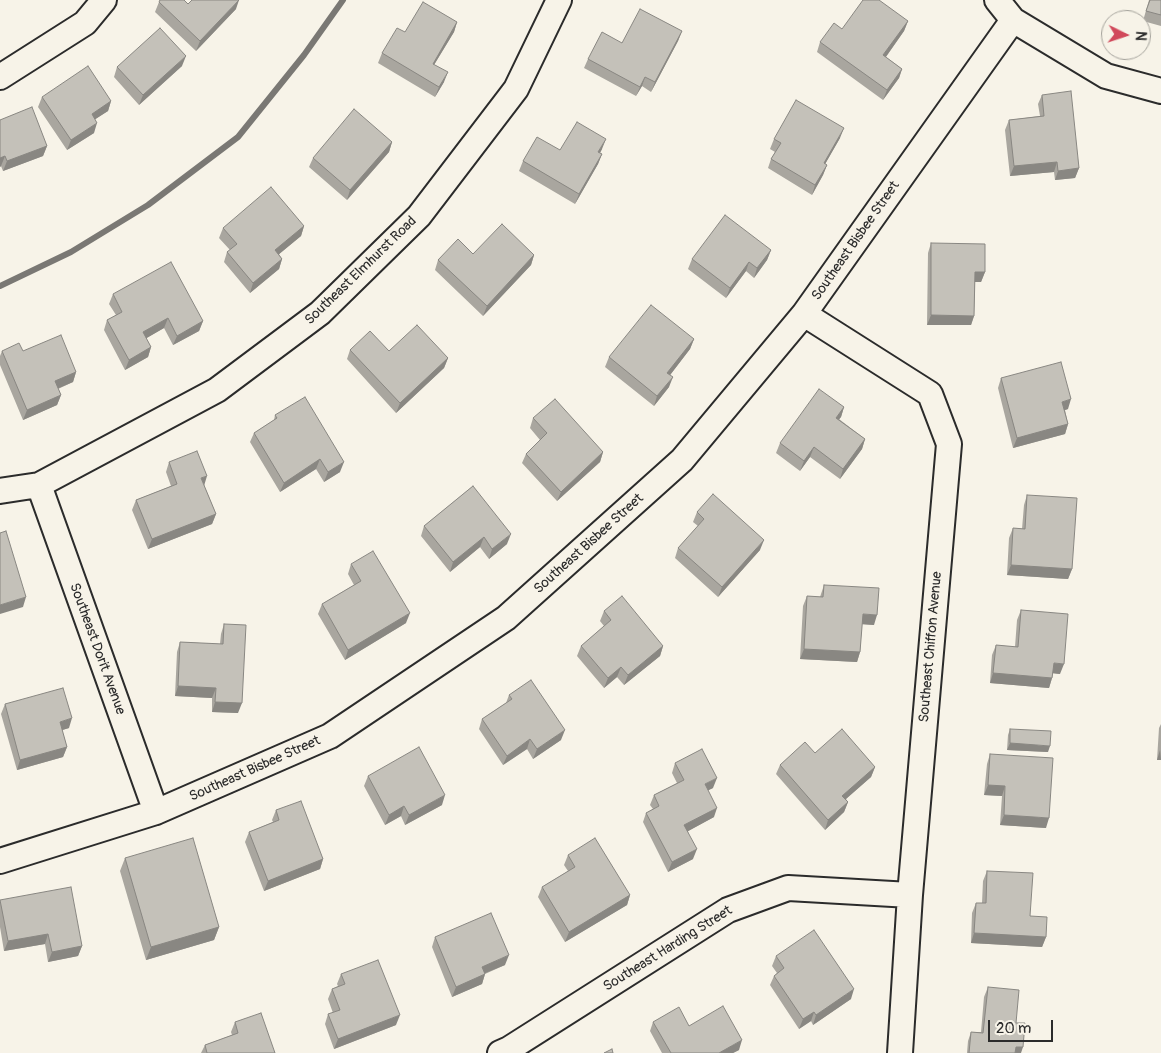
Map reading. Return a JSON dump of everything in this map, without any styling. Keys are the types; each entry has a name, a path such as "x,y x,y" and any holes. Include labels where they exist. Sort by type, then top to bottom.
{"street":[{"path":"0,77 85,23 104,0"},
{"name":"Southeast Elmhurst Road","path":"0,491 39,485 217,390 320,313 419,216 516,89 559,0"},
{"path":"997,0 1013,20 1106,76 1161,91"},
{"name":"Southeast Bisbee Street","path":"0,861 156,812 330,736 506,618 682,460 804,314 1013,20"},
{"name":"Southeast Chiffon Avenue","path":"804,314 930,394 949,444 910,895 900,1053"},
{"name":"Southeast Dorit Avenue","path":"39,485 156,812"},
{"name":"Southeast Harding Street","path":"500,1053 728,910 788,888 910,895"}],"building":[{"path":"160,0 184,0 188,4 192,0 239,0 200,41 159,2"},
{"path":"863,0 879,0 908,21 883,55 902,69 887,90 820,42 834,23 842,29"},
{"path":"1150,0 1161,0 1161,15 1146,10"},
{"path":"423,2 457,22 433,64 448,72 439,87 382,53 397,28 405,32"},
{"path":"640,9 682,31 655,82 645,77 640,87 588,59 602,32 622,43"},
{"path":"160,28 186,56 143,95 117,67"},
{"path":"88,66 111,101 92,114 97,123 71,140 42,97"},
{"path":"1071,91 1079,168 1058,171 1057,162 1014,166 1009,120 1044,116 1042,95"},
{"path":"796,100 844,128 824,163 827,165 815,185 771,159 781,143 774,139"},
{"path":"32,107 47,146 7,161 5,156 0,158 0,120"},
{"path":"354,109 392,142 350,190 313,158"},
{"path":"577,122 606,139 598,152 602,154 579,194 523,161 537,137 560,150"},
{"path":"271,187 304,226 275,250 282,259 253,283 227,252 237,244 223,228"},
{"path":"725,215 771,250 757,268 749,262 730,288 692,259"},
{"path":"502,224 534,255 487,306 438,260 458,239 473,254"},
{"path":"931,243 985,244 985,272 975,272 974,316 931,315"},
{"path":"171,262 203,321 177,336 168,318 143,332 151,347 129,360 107,320 122,312 113,294"},
{"path":"651,305 694,339 667,373 673,377 657,396 609,357"},
{"path":"417,325 448,358 400,403 350,350 370,331 389,351"},
{"path":"61,335 76,372 55,381 61,395 27,410 2,351 19,343 23,351"},
{"path":"1061,362 1071,399 1062,402 1068,424 1017,438 1001,378"},
{"path":"819,389 844,407 836,418 865,439 843,469 814,447 804,461 780,443"},
{"path":"305,397 344,462 328,472 320,459 284,483 254,433 277,418 275,415"},
{"path":"555,399 603,452 561,492 526,454 547,433 533,418"},
{"path":"197,451 207,476 201,478 216,514 152,539 136,500 177,484 169,462"},
{"path":"473,486 511,534 492,549 484,537 453,562 424,526"},
{"path":"713,494 764,540 722,587 678,548 704,519 697,512"},
{"path":"1027,495 1077,498 1072,569 1011,565 1013,528 1025,529"},
{"path":"6,531 26,597 0,605 0,533"},
{"path":"373,551 410,613 348,650 322,604 361,581 351,564"},
{"path":"824,585 879,588 877,615 863,614 860,652 804,649 807,596 823,597"},
{"path":"622,596 663,646 628,675 621,667 608,678 581,646 611,620 604,611"},
{"path":"1021,610 1068,614 1064,664 1054,663 1052,678 993,673 996,645 1018,647"},
{"path":"224,624 246,625 242,703 215,702 216,688 178,686 180,642 223,644"},
{"path":"531,680 565,730 537,749 530,739 507,756 482,719 512,699 509,695"},
{"path":"63,688 72,718 60,722 67,747 20,760 5,704"},
{"path":"842,729 875,767 842,796 848,802 828,820 780,765 805,742 815,753"},
{"path":"1010,729 1051,731 1050,746 1010,743"},
{"path":"419,747 445,795 409,815 404,806 389,815 368,776"},
{"path":"702,749 717,778 705,784 717,808 684,825 697,849 672,862 646,813 659,806 654,795 684,780 675,763"},
{"path":"990,754 1053,758 1049,818 1004,815 1005,786 988,785"},
{"path":"301,801 323,859 268,881 249,832 279,820 276,810"},
{"path":"193,838 219,927 151,947 125,858"},
{"path":"595,838 630,895 569,932 542,887 575,867 568,855"},
{"path":"987,871 1033,873 1030,916 1047,917 1046,937 974,933 976,903 986,903"},
{"path":"71,887 82,946 52,952 48,934 8,941 0,900"},
{"path":"491,913 509,955 482,967 485,974 456,987 435,937"},
{"path":"814,930 854,989 816,1015 814,1012 803,1019 774,976 784,968 776,956"},
{"path":"378,960 400,1015 338,1039 328,1014 340,1010 332,989 345,984 341,974"},
{"path":"988,987 1019,990 1016,1023 1025,1023 1023,1047 1016,1047 1015,1053 969,1053 971,1032 983,1033"},
{"path":"723,1006 742,1040 719,1053 671,1053 653,1022 679,1007 689,1026"},
{"path":"261,1013 275,1053 207,1053 205,1045 238,1033 235,1022"},
{"path":"612,1049 613,1053 604,1053"}],"waterway":[{"path":"0,286 71,252 148,205 238,137 304,55 343,0"}]}
